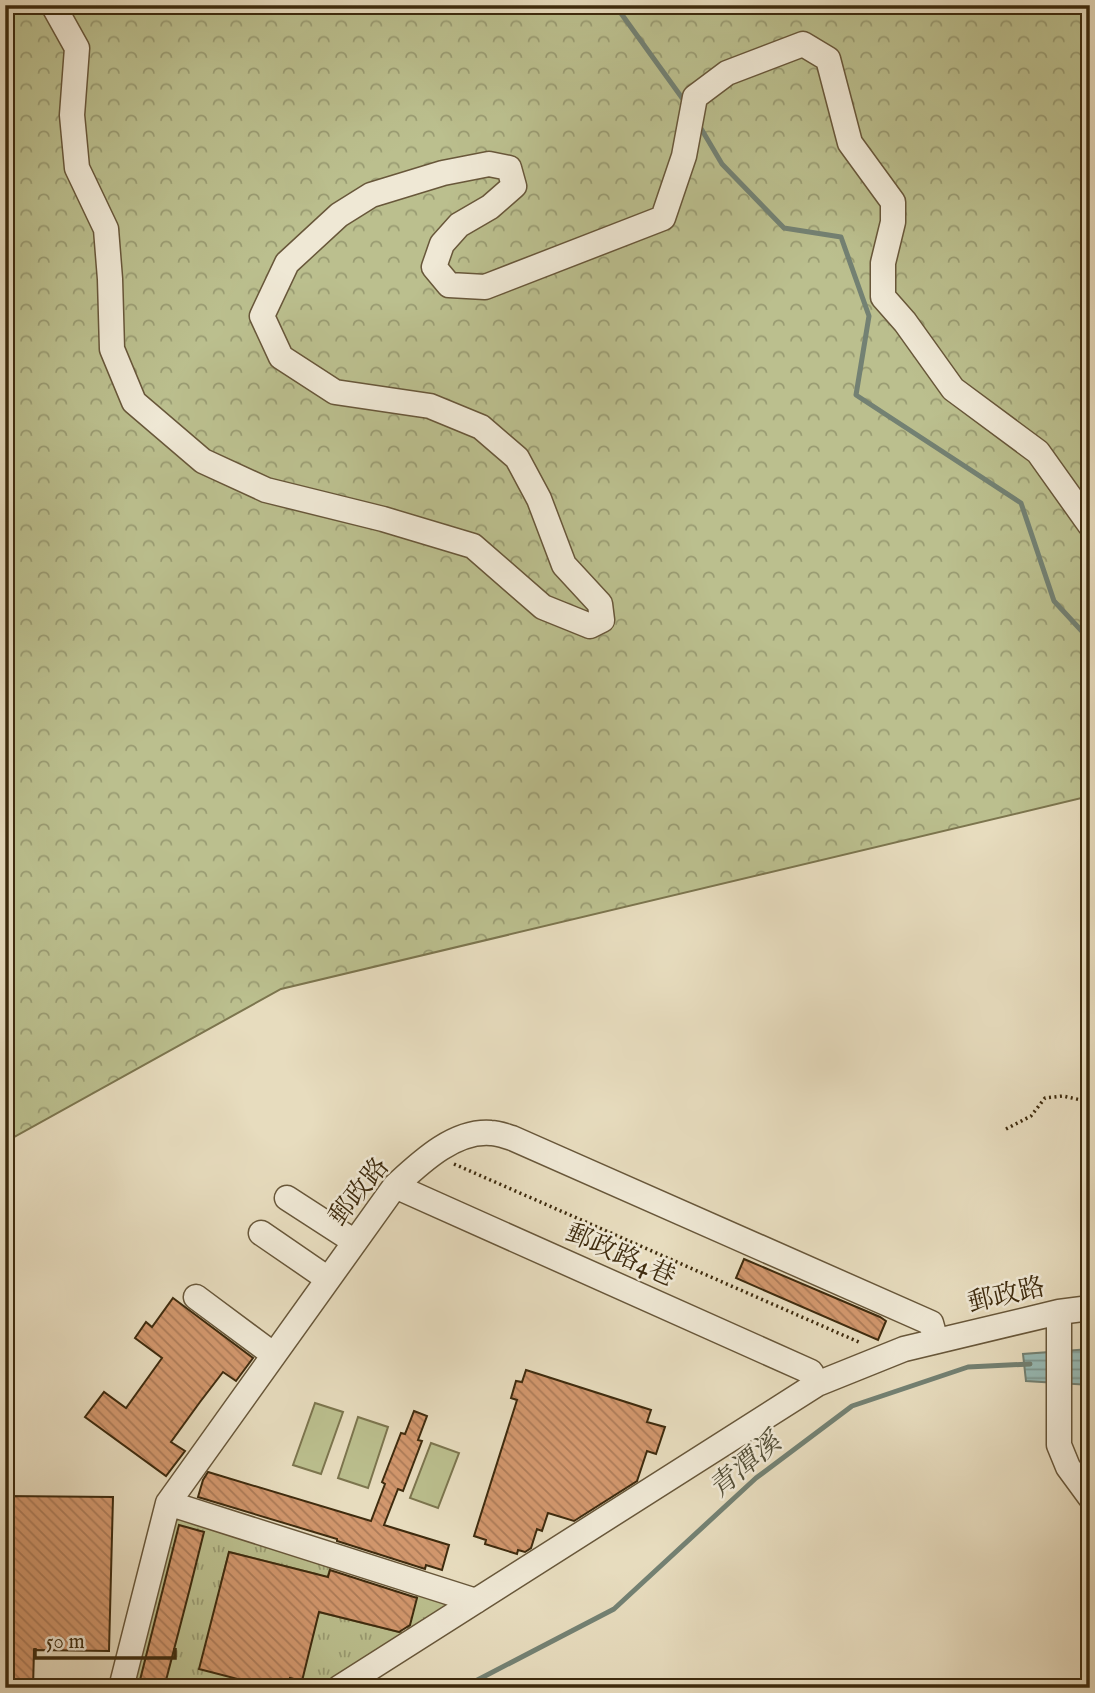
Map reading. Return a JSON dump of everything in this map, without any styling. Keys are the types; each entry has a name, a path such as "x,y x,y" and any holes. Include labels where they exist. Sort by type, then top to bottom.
{"street":[{"path":"53,5 77,48 72,115 76,168 106,229 112,349 134,402 203,461 266,490 383,519 473,546 543,607 590,626 602,620 600,604 564,565 539,499 517,458 481,427 430,407 335,393 281,356 262,316 287,263 339,215 371,195 443,173 489,164 509,168 514,186 490,207 459,225 442,244 434,267 449,285 485,287 663,218 684,156 695,97 727,73 803,44 828,59 850,143 893,202 892,222 883,263 883,297 905,322 953,389 1038,452 1090,525"},
{"name":"郵政路","path":"121,1688 168,1503 395,1185 436,1150 476,1134 492,1133 512,1138 931,1323 936,1341"},
{"name":"郵政路4巷","path":"395,1185 811,1372 817,1384"},
{"path":"287,1198 355,1242"},
{"path":"261,1233 328,1279"},
{"path":"197,1297 274,1355"},
{"name":"郵政路","path":"339,1688 817,1384 904,1349 1059,1312 1090,1308"},
{"path":"1059,1312 1059,1445 1068,1467 1090,1497"},
{"path":"168,1503 476,1601"}],"path":[{"path":"1006,1129 1031,1116 1045,1098 1063,1096 1090,1102"},
{"path":"436,1150 445,1160 877,1350 880,1358"}],"green space":[{"path":"5,5 1090,5 1090,796 281,989 5,1142"},
{"path":"315,1403 343,1412 321,1474 293,1465"},
{"path":"358,1417 388,1427 368,1488 338,1478"},
{"path":"431,1443 459,1453 438,1508 410,1498"},
{"path":"185,1517 332,1562 327,1579 229,1552 221,1584 272,1688 130,1688 173,1521"},
{"path":"418,1591 456,1604 320,1688 288,1688 319,1612 407,1634"}],"water":[{"path":"1090,1349 1090,1385 1026,1381 1023,1354"}],"building":[{"path":"744,1259 880,1317 886,1321 878,1340 736,1278"},
{"path":"173,1298 253,1358 236,1381 223,1372 200,1402 171,1442 185,1451 166,1476 85,1417 104,1392 126,1408 162,1358 135,1338 146,1322 152,1327"},
{"path":"526,1370 651,1410 647,1422 665,1427 656,1454 647,1451 637,1481 574,1521 548,1513 542,1531 537,1529 531,1548 525,1552 518,1550 517,1554 485,1544 486,1540 474,1536 517,1400 511,1398 516,1381 522,1382"},
{"path":"414,1411 427,1416 418,1440 422,1441 403,1491 398,1489 384,1525 449,1545 442,1570 426,1565 425,1569 198,1497 208,1472 371,1521 385,1484 382,1482 401,1433 405,1434"},
{"path":"5,1496 113,1497 109,1651 34,1650 33,1688 5,1688"},
{"path":"179,1525 204,1532 190,1588 164,1688 138,1688"},
{"path":"229,1552 328,1577 330,1570 417,1598 410,1625 399,1632 319,1612 302,1681 290,1678 288,1688 272,1688 199,1669"}],"waterway":[{"path":"615,5 685,102"},
{"path":"699,125 722,164 784,228 841,237 869,316 856,395 1021,503 1054,601 1090,640"},
{"name":"青潭溪","path":"462,1688 614,1609 756,1478 852,1406 968,1367 1030,1364"}]}
